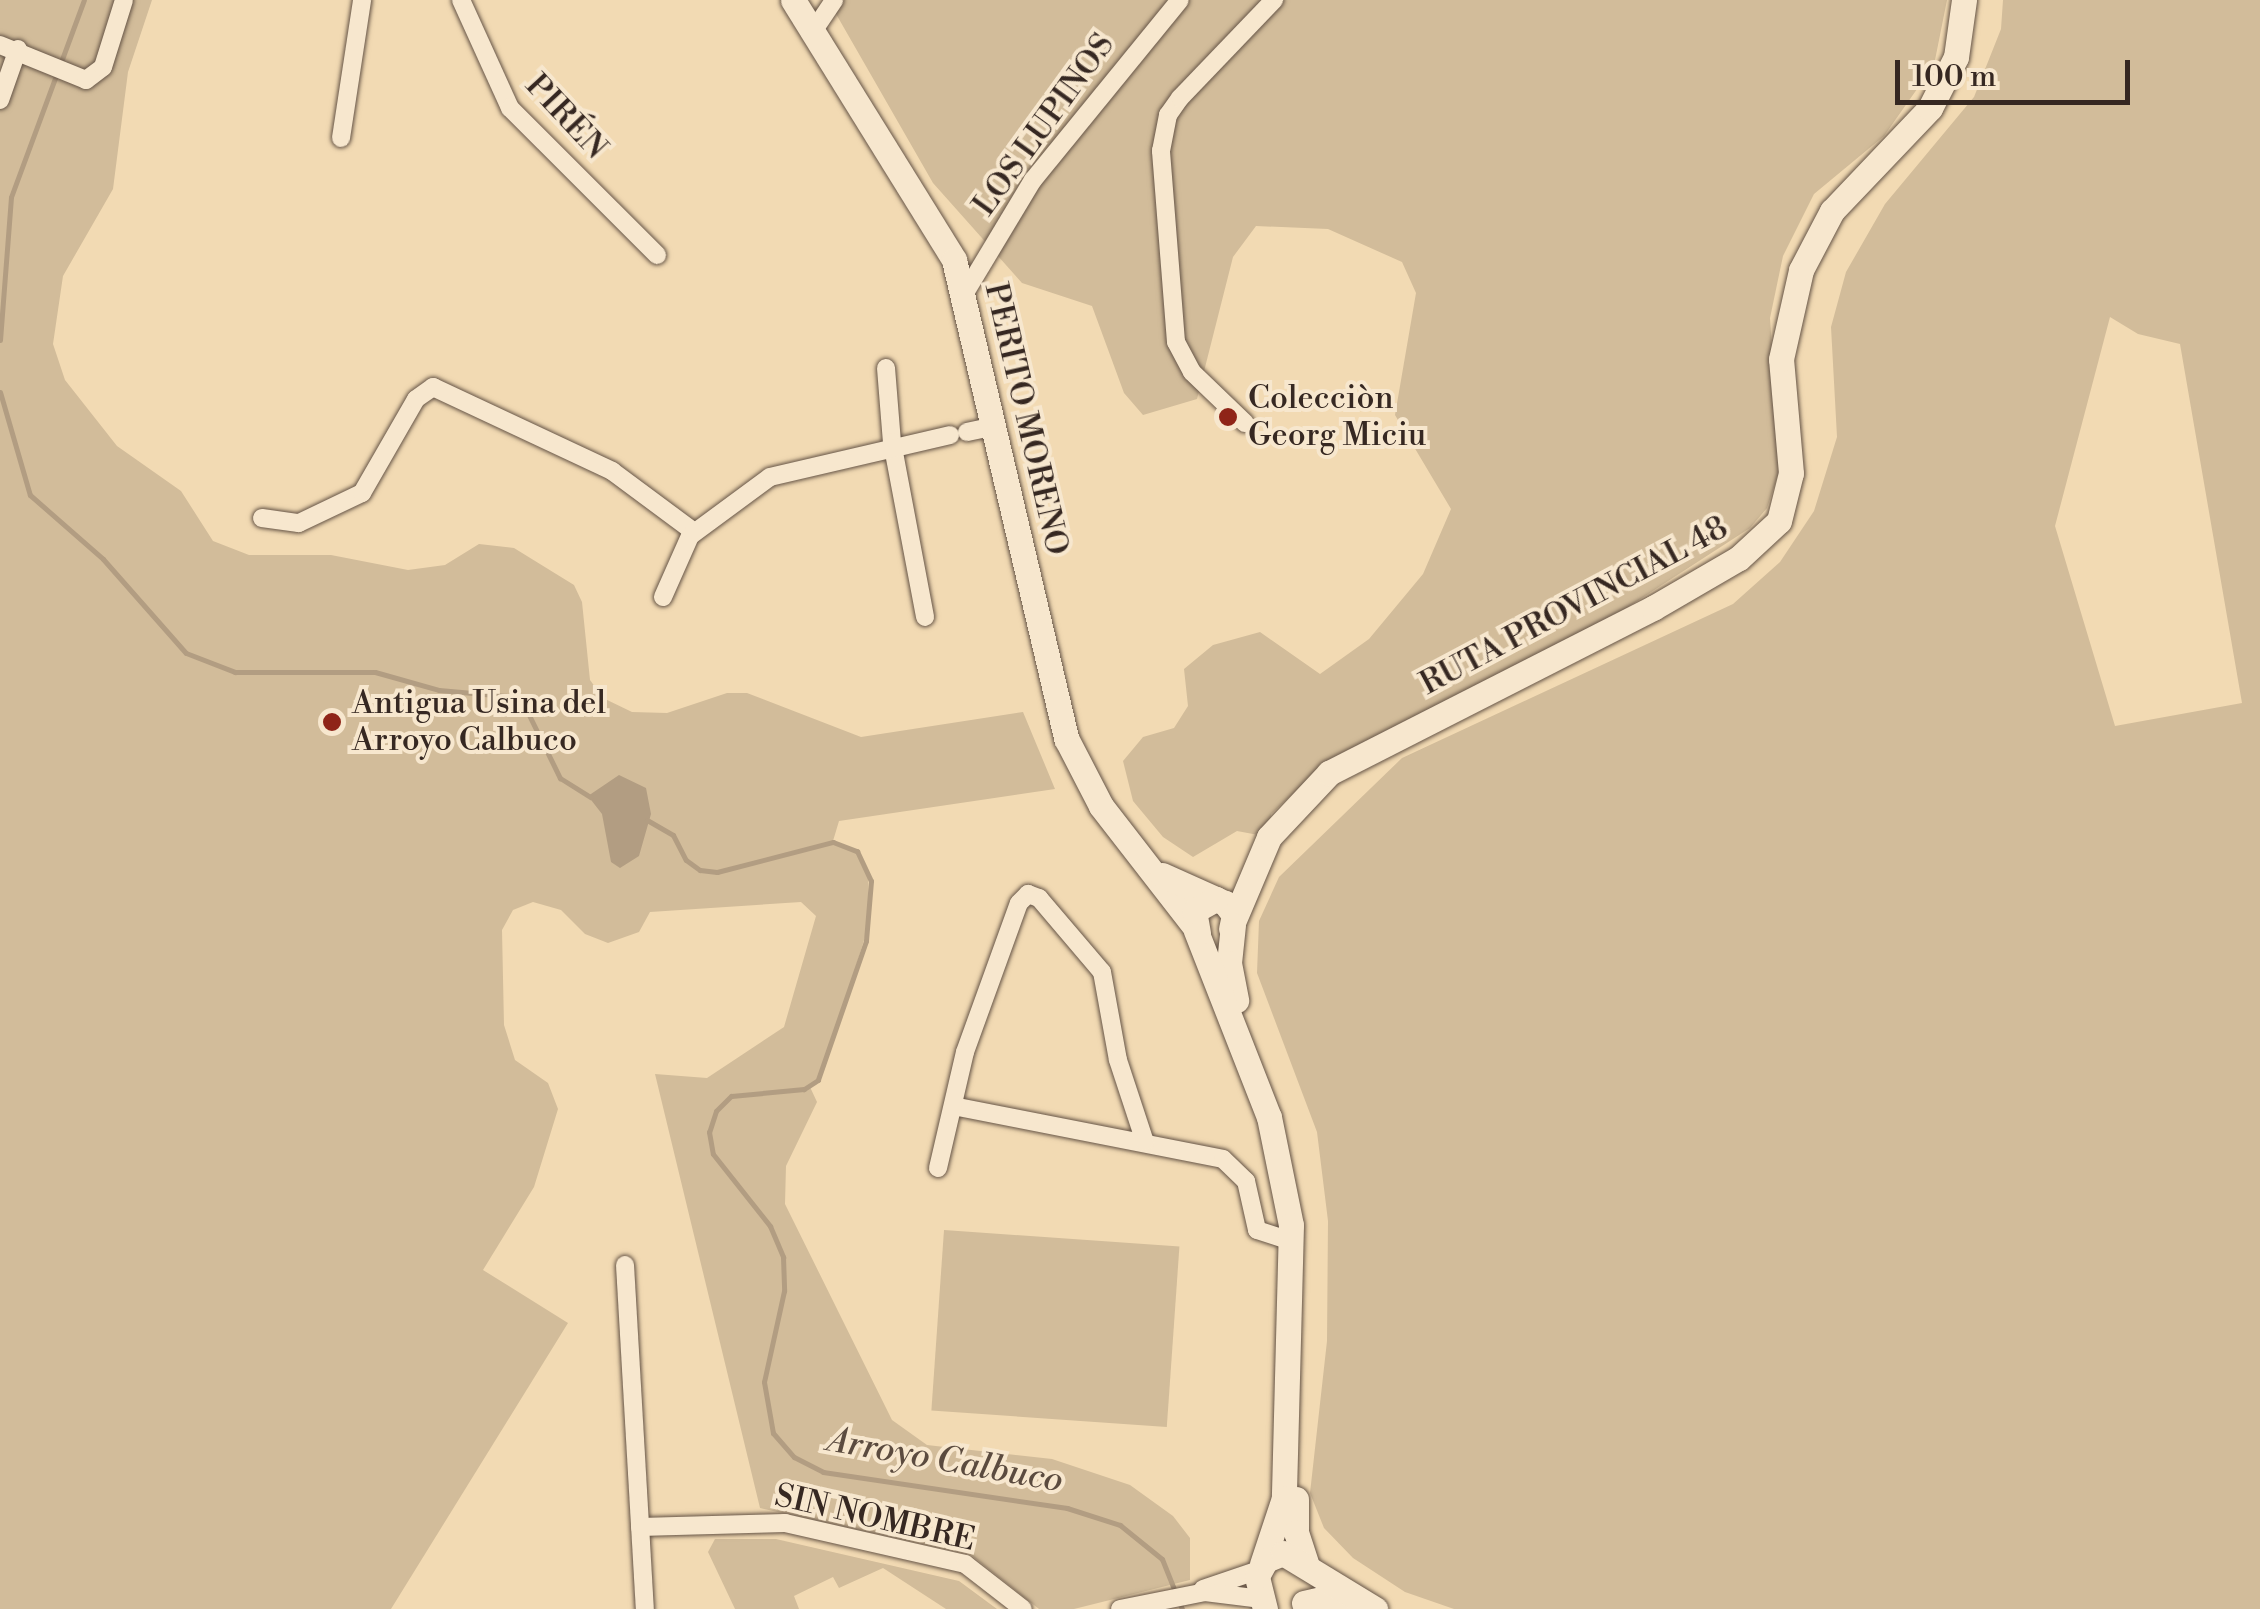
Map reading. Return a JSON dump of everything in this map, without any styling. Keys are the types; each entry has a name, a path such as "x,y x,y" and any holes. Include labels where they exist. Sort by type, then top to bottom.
{"main road":[{"name":"PERITO MORENO","path":"793,0 950,251 965,292 1067,740 1101,806 1153,868 1202,912"},
{"name":"RUTA PROVINCIAL 48","path":"1266,1605 1260,1567 1284,1498 1298,1242 1269,1117 1202,912 1301,796 1344,762 1496,692 1653,608 1739,558 1778,521 1791,474 1781,358 1800,270 1832,212 1930,108 1956,57 1964,0"},
{"name":"RUTA PROVINCIAL 48","path":"1269,837 1234,923 1230,980 1283,1130 1298,1242 1296,1521 1313,1588 1300,1607"},
{"path":"1229,906 1234,923 1219,939 1202,912 1229,906"},
{"path":"1260,1567 1284,1553 1374,1608"},
{"path":"1300,1607 1331,1597 1374,1608"}],"street":[{"path":"0,100 9,47 66,76 86,80 99,73 124,0"},
{"path":"340,138 362,0"},
{"name":"PIRÉN","path":"461,0 510,108 657,255"},
{"path":"814,30 834,0"},
{"name":"LOS LUPINOS","path":"965,292 1042,168 1180,0"},
{"path":"1245,423 1192,372 1176,342 1161,150 1168,116 1180,98 1274,0"},
{"path":"886,368 893,447 925,617"},
{"path":"262,518 300,523 362,493 416,399 433,387 620,476 694,532"},
{"path":"662,598 694,532 777,474 995,426"},
{"path":"938,1168 953,1106 1019,903 1032,894 1102,972 1118,1060 1152,1144"},
{"path":"953,1106 1230,1162 1246,1181 1257,1230 1298,1242"},
{"path":"625,1265 645,1609"},
{"name":"SIN NOMBRE","path":"640,1527 785,1523 965,1564 1023,1609"},
{"path":"1193,1594 1238,1572 1260,1567"},
{"path":"1120,1609 1193,1594 1266,1605"}],"shaded area":[{"path":"0,0 152,0 128,72 113,189 63,276 53,344 65,380 117,446 181,491 213,541 249,555 331,555 408,570 445,565 479,544 514,548 574,585 582,602 590,680 603,698 632,712 667,713 727,693 747,693 861,737 1023,712 1055,789 839,821 833,841 857,851 868,870 869,924 824,1070 810,1087 817,1102 786,1166 785,1204 892,1420 927,1445 1052,1459 1130,1485 1173,1516 1190,1538 1190,1580 1074,1609 1039,1609 971,1555 760,1508 655,1074 707,1078 784,1027 816,916 801,902 650,912 639,932 608,943 585,934 561,910 533,902 513,910 502,930 504,1025 515,1060 548,1083 558,1109 534,1187 483,1270 568,1323 391,1609 0,1609"},
{"path":"828,0 1947,0 1934,65 1884,136 1814,194 1783,256 1770,318 1780,469 1767,508 1750,528 1495,693 1311,777 1271,814 1269,837 1237,831 1193,857 1163,837 1133,801 1123,761 1143,737 1174,728 1188,706 1184,669 1213,645 1260,632 1320,674 1369,639 1423,574 1451,509 1395,415 1416,293 1402,262 1328,229 1256,226 1233,257 1197,399 1143,415 1124,393 1092,306 1022,283 933,183"},
{"path":"2003,0 2260,0 2260,1609 1454,1609 1405,1592 1353,1558 1324,1528 1310,1493 1327,1341 1328,1221 1317,1132 1257,973 1259,921 1279,877 1402,758 1733,604 1780,562 1814,511 1837,437 1831,327 1846,272 1885,204 1974,97 2001,29","holes":["2110,317 2138,334 2180,344 2242,703 2115,726 2055,526"]},
{"path":"619,775 646,788 651,814 639,856 620,868 611,862 602,814 588,796"},
{"path":"944,1230 1179,1246 1167,1427 931,1411"},
{"path":"715,1539 776,1539 959,1581 997,1609 946,1609 883,1568 839,1588 833,1577 794,1596 799,1609 735,1609 708,1552"}],"waterway":[{"name":"Arroyo Calbuco","path":"0,340 11,197 84,0"},
{"name":"Arroyo Calbuco","path":"0,392 30,495 103,559 186,653 235,672 375,672 439,690 506,696 527,711 560,778 591,797"},
{"name":"Arroyo Calbuco","path":"647,820 673,835 686,860 700,870 717,872 833,842 857,851 871,881 866,941 818,1080 804,1089 731,1096 716,1111 709,1132 713,1154 770,1226 783,1257 784,1291 764,1382 773,1433 794,1457 823,1472 1067,1508 1120,1525 1162,1559 1182,1609"}],"place":[{"name":"Colecciòn Georg Miciu","path":"1228,417"},
{"name":"Antigua Usina del Arroyo Calbuco","path":"332,722"}]}
